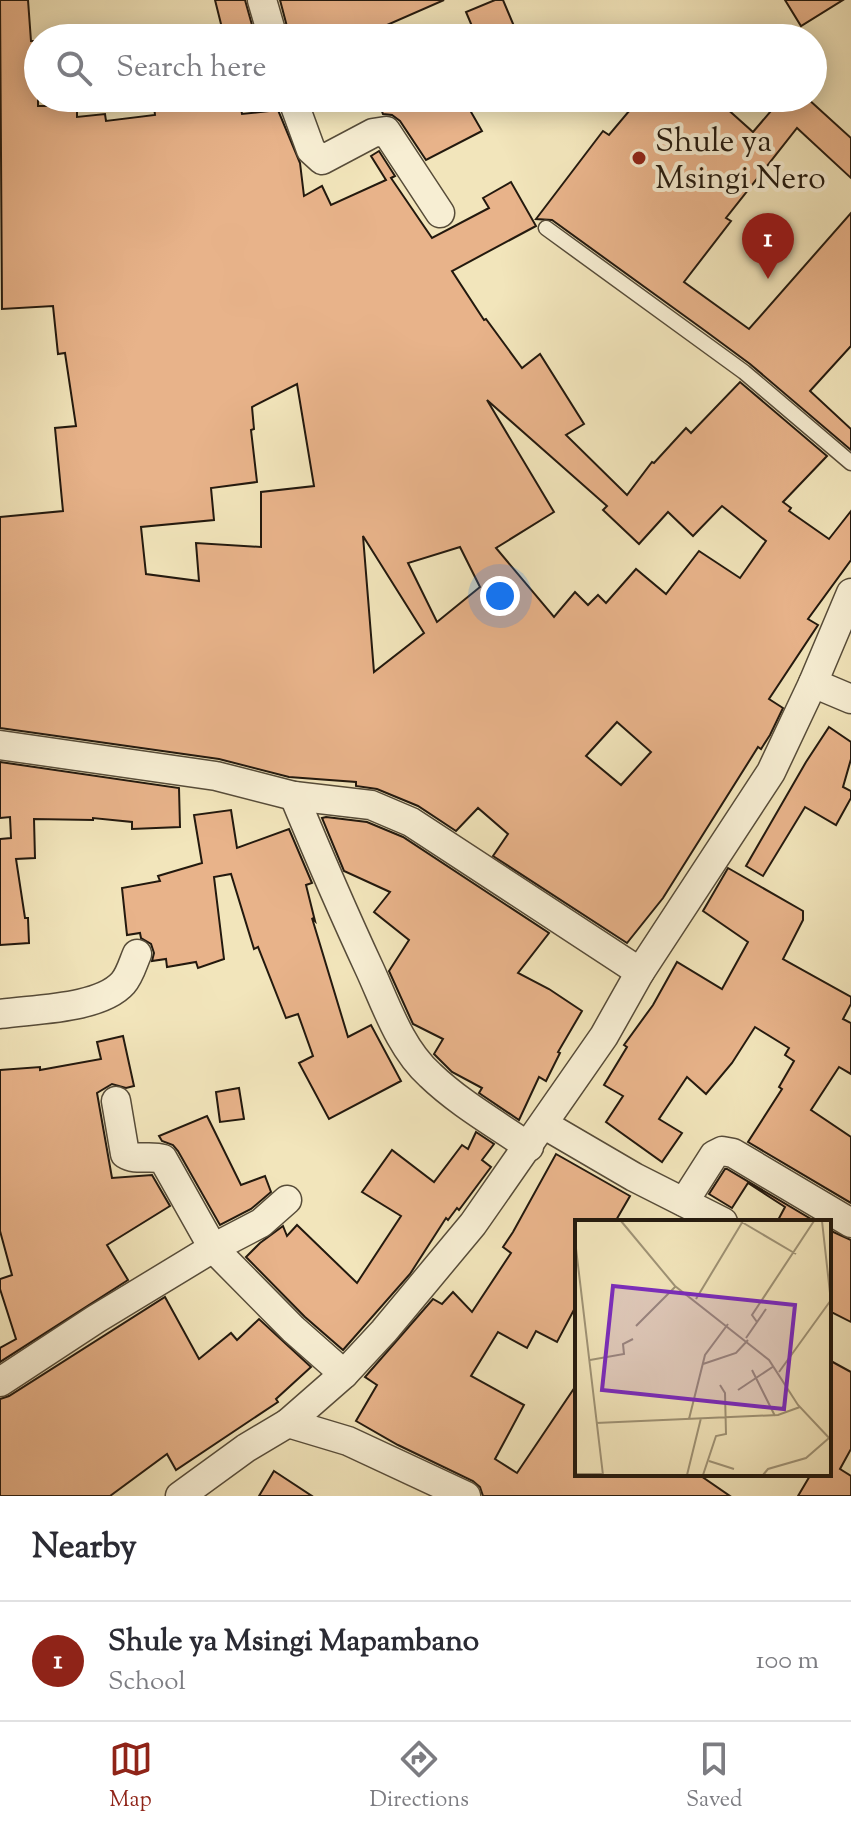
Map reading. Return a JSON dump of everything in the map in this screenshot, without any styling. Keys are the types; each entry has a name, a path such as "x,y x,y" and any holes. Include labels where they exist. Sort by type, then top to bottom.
{"street":[{"path":"262,0 269,24"},
{"path":"297,112 311,150 322,160 373,133 386,131 440,213"},
{"path":"180,1496 246,1448 288,1423 344,1374 473,1224 604,1036 640,972 771,772 851,593"},
{"path":"813,683 851,699"},
{"path":"0,745 216,776 294,796 371,805 411,822 640,972"},
{"path":"294,796 323,869 394,1022 412,1054 439,1083 537,1136 634,1177 719,1220"},
{"path":"0,1014 77,1004 112,993 126,980 137,954"},
{"path":"116,1101 125,1154 163,1159 213,1248 293,1329 344,1374"},
{"path":"684,1202 714,1155 722,1151 733,1153 851,1223"},
{"path":"0,1382 96,1319 213,1248 261,1223 287,1200"},
{"path":"288,1423 348,1441 466,1496"}],"lane":[{"path":"546,228 744,372 851,463"}],"building":[{"path":"0,0 28,0 30,24 24,24 24,112 77,112 77,117 105,114 106,121 155,115 155,112 279,112 300,163 304,196 322,186 331,205 386,180 371,156 379,151 395,176 391,178 432,238 489,208 483,198 511,182 536,226 452,271 484,320 522,368 540,354 584,424 566,435 627,495 652,462 686,428 691,433 740,382 827,456 783,502 791,508 789,511 829,539 851,511 851,560 808,619 818,625 769,699 783,708 770,735 761,749 758,747 663,898 627,943 493,856 508,834 478,808 456,831 418,806 377,789 356,786 356,782 289,777 219,759 0,728 0,517 63,511 55,428 76,426 65,353 58,354 53,306 2,309","holes":["297,384 314,486 261,492 261,547 196,543 199,581 146,574 141,527 214,520 211,488 257,482 251,430 254,429 252,407","487,400 607,506 603,510 639,544 668,512 693,536 722,506 766,541 740,578 699,551 666,594 636,569 606,603 598,595 588,605 575,592 554,617 496,548 554,512","363,536 424,633 374,672","460,547 480,587 437,622 408,563","617,722 651,752 621,785 586,756"]},
{"path":"215,0 245,0 252,24 221,24"},
{"path":"280,0 444,0 389,24 286,24"},
{"path":"495,0 503,0 513,24 471,24 466,12"},
{"path":"785,0 843,0 804,24 800,24"},
{"path":"471,112 482,131 426,160 400,121 392,115 383,114"},
{"path":"628,112 731,112 753,132 770,112 822,112 851,138 851,178 797,128 726,218 731,221 684,282 749,329 851,213 851,346 810,391 851,429 851,450 750,364 704,330 552,220 536,219 603,131 609,135"},
{"path":"829,727 851,742 851,759 843,787 851,791 851,798 836,825 805,807 763,876 746,866"},
{"path":"0,762 179,788 180,827 132,829 132,822 93,818 34,819 35,858 16,859 25,918 28,918 29,943 0,945 0,839 11,838 10,817 0,818"},
{"path":"231,810 237,848 289,829 312,883 306,885 315,921 312,918 348,1037 371,1025 401,1081 329,1119 299,1063 313,1056 298,1014 286,1018 258,947 254,949 231,874 214,877 224,959 198,968 196,962 167,967 166,959 152,961 154,953 151,944 141,938 140,933 127,935 122,888 160,881 158,876 202,863 194,815"},
{"path":"322,818 367,822 403,837 549,933 518,973 582,1011 558,1052 546,1081 539,1077 519,1120 479,1093 482,1088 452,1072 434,1054 443,1039 413,1024 389,971 409,940 374,912 390,892 344,871"},
{"path":"728,868 803,911 803,920 783,959 851,997 843,1019 851,1023 851,1074 839,1067 811,1110 851,1137 851,1203 748,1142 782,1089 779,1087 794,1061 785,1055 789,1048 755,1027 732,1063 706,1094 687,1077 659,1119 682,1133 662,1162 606,1122 623,1096 604,1085 627,1047 624,1045 653,1005 677,962 722,989 748,942 703,911"},
{"path":"123,1036 134,1086 126,1088 112,1084 97,1093 112,1178 152,1175 170,1206 107,1245 128,1280 0,1362 0,1348 16,1339 0,1289 0,1279 12,1275 0,1231 0,1070 40,1067 40,1070 101,1059 97,1042"},
{"path":"239,1088 244,1119 220,1122 216,1092"},
{"path":"207,1116 241,1185 265,1176 271,1192 251,1209 220,1225 178,1151 159,1136"},
{"path":"476,1132 494,1144 482,1160 491,1167 459,1210 457,1208 448,1220 446,1218 410,1274 343,1350 305,1317 246,1257 283,1226 287,1236 297,1225 357,1283 401,1216 362,1192 392,1150 434,1182 462,1145 468,1149"},
{"path":"556,1154 630,1196 616,1220 575,1220 575,1308 557,1342 536,1331 527,1348 498,1332 471,1376 524,1405 495,1459 517,1473 575,1387 575,1476 701,1476 730,1496 483,1496 480,1487 473,1481 356,1421 377,1385 365,1377 433,1299 442,1304 453,1292 472,1312 511,1253 503,1247"},
{"path":"727,1169 813,1220 778,1220 785,1207 748,1183 732,1208 709,1194"},
{"path":"831,1231 851,1240 851,1322 831,1312"},
{"path":"165,1297 199,1359 231,1333 237,1340 259,1319 311,1367 276,1399 278,1402 176,1470 167,1454 110,1496 0,1496 0,1399"},
{"path":"831,1361 851,1372 851,1449 840,1469 851,1476 851,1496 798,1496 810,1476 831,1476"},
{"path":"274,1471 312,1496 259,1496"}],"place":[{"name":"Shule ya Msingi Nero","path":"639,158"},
{"name":"Shule ya Msingi Mapambano","path":"768,279"}]}
